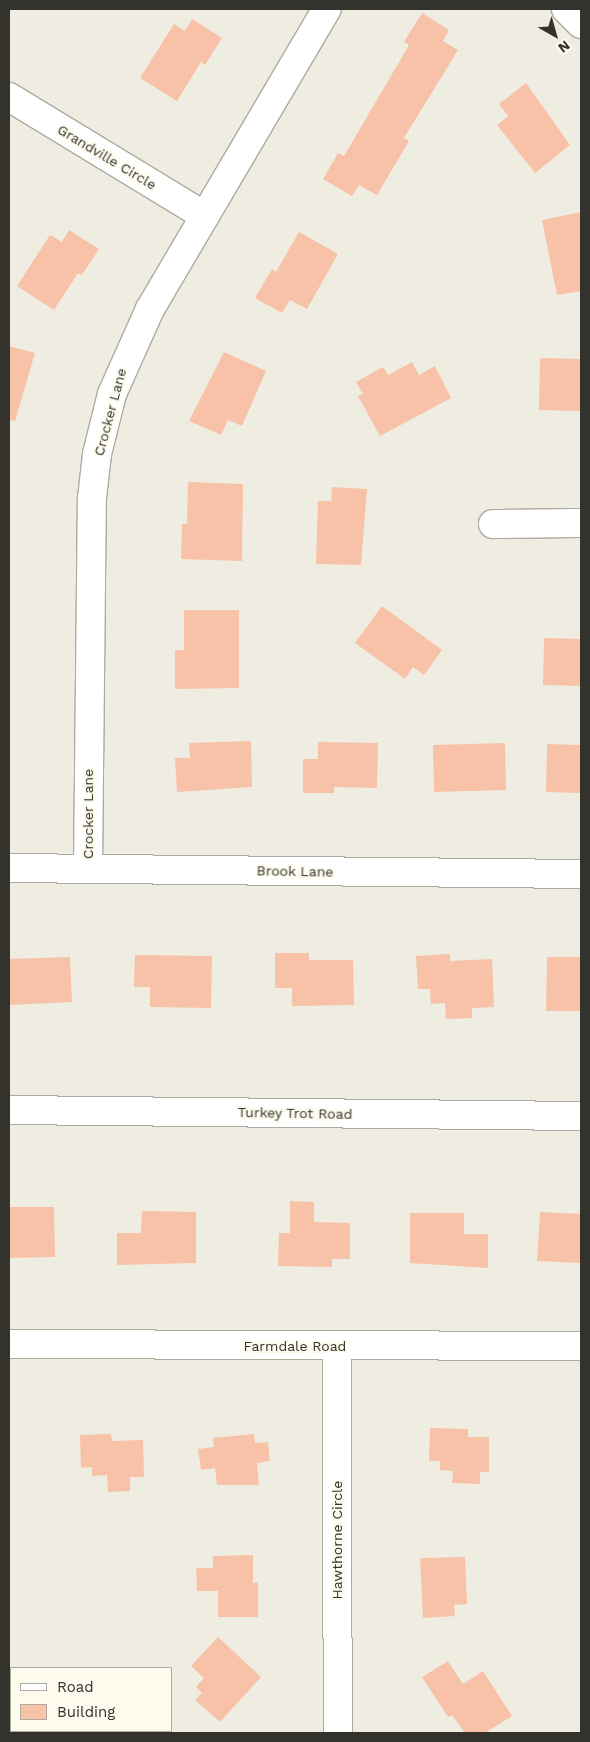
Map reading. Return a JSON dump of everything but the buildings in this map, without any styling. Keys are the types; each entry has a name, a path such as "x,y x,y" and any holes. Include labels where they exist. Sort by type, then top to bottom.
{"street":[{"name":"Crocker Lane","path":"88,868 89,596 92,498 97,454 122,364 150,309 327,9"},
{"path":"566,9 581,24"},
{"name":"Grandville Circle","path":"9,97 205,216"},
{"path":"493,524 581,523"},
{"name":"Brook Lane","path":"9,868 581,874"},
{"name":"Turkey Trot Road","path":"9,1110 581,1116"},
{"name":"Farmdale Road","path":"9,1344 581,1346"},
{"name":"Hawthorne Circle","path":"336,1346 338,1733"}]}
